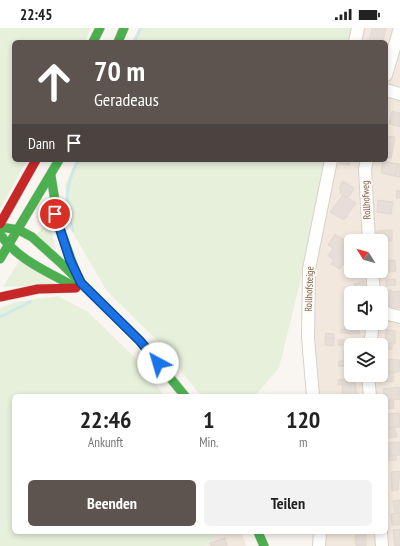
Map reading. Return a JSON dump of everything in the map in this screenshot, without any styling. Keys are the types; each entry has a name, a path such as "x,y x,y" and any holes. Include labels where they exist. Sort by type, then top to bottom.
{"main road":[{"path":"94,40 100,28"},
{"path":"119,40 124,28"},
{"path":"0,224 35,162"},
{"path":"0,258 19,230 58,162"},
{"path":"51,176 55,214 79,286"},
{"path":"0,228 8,227 19,230 32,237 79,286"},
{"path":"0,234 9,245 21,254 79,286 95,298 140,341 183,394"},
{"path":"0,297 40,288 79,286"},
{"path":"259,534 264,546"}],"street":[{"path":"355,40 358,28"},
{"path":"388,68 400,28"},
{"path":"388,91 400,94"},
{"name":"Rollhofsteige","path":"313,394 308,338 309,269 331,162"},
{"name":"Rollhofweg","path":"367,162 365,169 369,234"},
{"path":"388,314 400,317"},
{"path":"369,382 370,394"},
{"path":"319,546 320,534"},
{"path":"381,534 382,546"}],"shaded area":[{"path":"355,28 400,28 400,546 324,546 325,534 388,534 388,394 319,394 305,270 327,162 388,162 388,40 352,40"},
{"path":"221,534 243,534 246,546 207,546 208,543"}],"green space":[{"path":"0,28 91,28 86,40 12,40 12,162 26,162 0,209"},
{"path":"139,28 354,28 351,40 133,40"},
{"path":"76,162 325,162 303,270 279,368 257,394 199,394 157,340 106,290 75,236 68,215 65,185"},
{"path":"49,221 56,250 35,237 45,223"},
{"path":"20,260 56,285 3,287"},
{"path":"58,296 88,312 135,358 163,394 12,394 12,534 221,534 206,546 0,546 0,308 16,302"}],"building":[{"path":"372,28 386,28 383,40 369,40"},
{"path":"392,111 400,113 400,127 389,124"},
{"path":"388,136 395,137 392,153 388,152"},
{"path":"388,152 392,153 391,158 388,157"},
{"path":"340,162 350,162 349,165 340,164"},
{"path":"383,162 398,164 395,176 381,173"},
{"path":"398,164 400,164 400,177 395,176"},
{"path":"343,181 354,188 348,198 340,193 341,190 339,189"},
{"path":"397,190 400,191 400,198 396,198"},
{"path":"343,195 356,203 344,220 330,212"},
{"path":"378,200 393,202 391,214 377,212"},
{"path":"392,230 392,241 388,241 388,234 377,234 377,231"},
{"path":"335,234 344,240 344,263 340,269 331,264 334,260 328,256 333,248 328,245"},
{"path":"388,260 395,260 396,271 388,272"},
{"path":"395,279 396,285 386,286 386,280"},
{"path":"364,281 365,286 355,286 354,284"},
{"path":"388,290 391,290 392,292 400,291 400,307 389,309"},
{"path":"341,329 360,330 359,334 341,333"},
{"path":"386,330 395,331 395,344 388,344 388,338 385,338"},
{"path":"326,333 334,334 334,339 325,338"},
{"path":"325,338 334,339 333,346 325,345"},
{"path":"338,340 344,340 344,345 338,345"},
{"path":"388,344 392,344 392,349 388,349"},
{"path":"388,359 400,360 399,372 388,371"},
{"path":"339,361 344,361 344,366 338,366"},
{"path":"388,371 394,372 393,382 388,382"},
{"path":"344,379 344,382 355,382 357,394 343,394 342,384 338,385 338,380"},
{"path":"399,387 400,399 388,401 388,394 384,394 383,389"},
{"path":"393,400 394,408 388,409 388,401"},
{"path":"400,413 400,427 388,428 388,414"},
{"path":"394,427 397,437 388,438 388,428"},
{"path":"400,442 400,455 389,456 388,443"},
{"path":"396,455 396,460 388,461 388,456"},
{"path":"400,471 398,490 392,491 391,472"},
{"path":"400,500 400,513 395,514 393,501"},
{"path":"400,513 400,525 392,525 391,514"},
{"path":"400,529 400,546 395,546 393,530"},
{"path":"355,534 366,534 366,546 356,546"},
{"path":"225,538 227,546 211,546 210,543"}],"waterway":[{"path":"135,40 141,28"},
{"path":"73,231 68,211 67,195 70,178 77,162"},
{"path":"0,317 30,302"}],"traffic: fast":[{"path":"94,40 100,28"},
{"path":"119,40 124,28"},
{"path":"0,259 58,162"},
{"path":"51,176 59,226 76,273"},
{"path":"0,227 19,230 32,237 63,265 140,341 183,394"},
{"path":"0,234 7,243 24,258 75,287"},
{"path":"259,534 264,546"}],"traffic: jam":[{"path":"0,224 35,162"},
{"path":"0,297 38,289 76,288"}],"route":[{"path":"55,214 70,260 81,283 140,341 158,363"}]}
